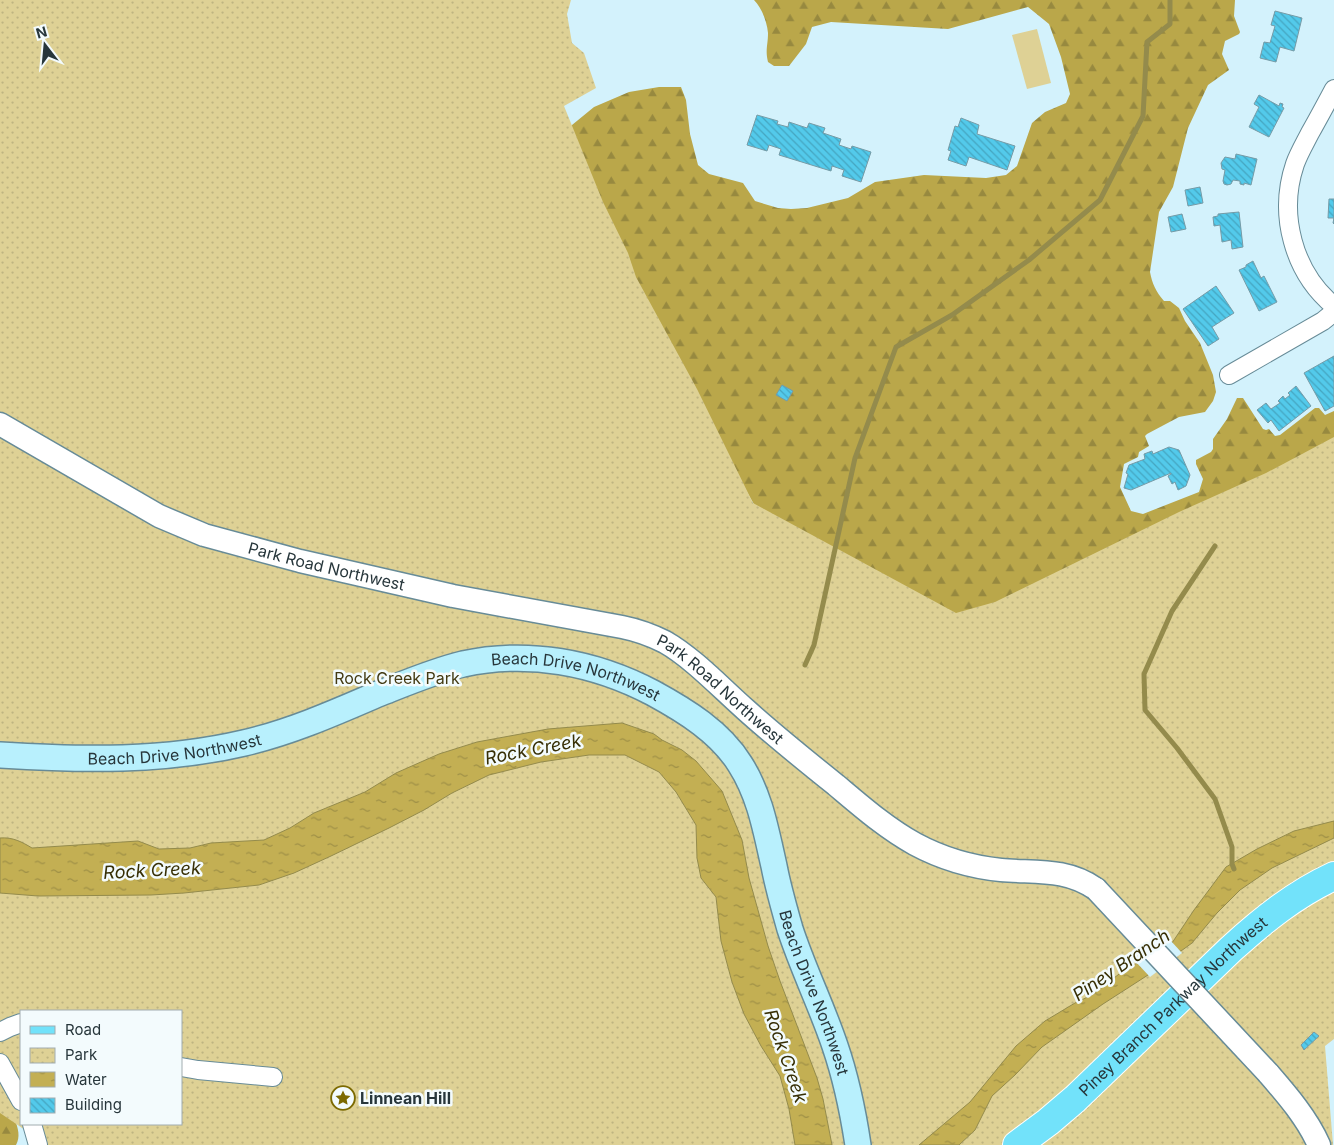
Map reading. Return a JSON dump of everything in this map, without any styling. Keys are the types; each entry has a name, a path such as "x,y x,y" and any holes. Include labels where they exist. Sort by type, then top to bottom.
{"main road":[{"name":"Beach Drive Northwest","path":"0,755 111,759 157,757 213,750 297,728 424,676 463,664 489,660 530,658 565,662 596,669 633,683 668,701 705,726 732,751 751,783 761,810 777,882 791,930 840,1062 852,1109 858,1145"},
{"name":"Piney Branch Parkway Northwest","path":"1017,1145 1075,1100 1256,927 1284,905 1334,876"}],"street":[{"path":"1334,90 1297,160 1291,179 1288,206 1290,234 1297,256 1321,295 1334,306"},
{"path":"1229,375 1323,321 1334,312"},
{"name":"Park Road Northwest","path":"0,424 159,516 204,535 300,561 454,596 622,626 659,640 690,660 778,738 866,810 915,844 944,857 973,865 1001,870 1065,874 1096,889 1268,1073 1293,1103 1318,1145"},
{"path":"0,1032 20,1023"},
{"path":"0,1063 20,1099"},
{"path":"182,1067 273,1077"},
{"path":"32,1125 38,1145"}],"green space":[{"name":"Rock Creek Park","path":"0,0 571,0 567,14 572,43 584,53 596,88 564,106 603,202 628,253 636,277 697,389 753,503 956,613 995,602 1179,512 1266,473 1334,437 1334,1039 1325,1046 1333,1145 47,1145 0,1113"},
{"path":"754,0 1235,0 1234,16 1240,32 1225,41 1222,54 1229,70 1208,85 1188,128 1173,187 1159,212 1150,272 1153,284 1159,294 1164,301 1170,301 1179,308 1185,321 1200,343 1213,375 1216,392 1213,401 1205,412 1179,417 1147,434 1145,436 1149,446 1139,452 1138,457 1124,464 1120,487 1131,511 1143,514 1199,492 1203,479 1196,460 1213,449 1213,439 1227,419 1237,398 1243,398 1263,429 1269,429 1275,436 1280,435 1315,408 1319,408 1325,415 1334,411 1334,813 950,845 549,148 572,125 594,107 629,92 659,87 681,87 686,100 690,134 698,165 709,174 743,183 755,201 778,208 807,208 848,198 875,182 924,175 986,178 1006,175 1017,166 1032,123 1045,112 1066,103 1070,94 1061,57 1049,24 1028,7 948,29 831,22 812,27 806,44 789,66 774,66 768,62 767,58 768,33 765,20 762,11"},
{"path":"1037,29 1051,83 1027,89 1012,35"},
{"path":"0,1095 17,1126 18,1139 16,1145 0,1145"}],"water":[{"name":"Rock Creek","path":"622,723 654,734 682,750 696,761 722,791 742,840 749,878 768,946 817,1078 832,1145 795,1145 789,1109 780,1076 744,1014 732,982 721,941 716,897 701,878 697,858 696,825 676,792 659,772 625,755 589,755 541,762 489,775 389,828 331,856 294,873 259,885 151,895 38,896 0,893 0,838 13,839 32,848 138,841 159,849 190,848 211,843 264,840 290,828 314,813 365,792 396,773 439,754 477,742 548,729"},
{"path":"1334,821 1334,838 1272,868 1240,890 1217,913 1192,943 1042,1047 992,1096 975,1130 959,1145 919,1145 970,1102 1016,1046 1045,1021 1092,995 1123,971 1172,943 1226,867 1294,831"}],"pier":[{"path":"1171,941 1182,953 1150,977 1135,961"}],"building":[{"path":"1275,11 1302,18 1294,51 1280,47 1276,62 1260,58 1264,42 1270,43 1275,26 1271,25"},
{"path":"1259,95 1279,106 1280,103 1283,104 1282,107 1284,108 1269,137 1249,127 1259,107 1254,104"},
{"path":"757,115 778,121 777,124 788,127 789,122 807,128 809,123 825,128 823,133 841,139 839,145 851,149 852,146 871,152 861,182 842,176 844,170 832,166 831,171 779,155 781,149 769,145 767,151 747,145"},
{"path":"961,118 979,125 977,134 1015,146 1007,170 969,157 966,166 948,160 951,151 948,150 955,126 958,127"},
{"path":"1236,154 1257,159 1251,185 1240,184 1240,181 1233,180 1231,184 1224,184 1225,170 1222,169 1221,163 1225,157 1235,159"},
{"path":"1200,187 1203,203 1188,206 1185,190"},
{"path":"1329,199 1334,199 1334,218 1328,218"},
{"path":"1239,212 1243,247 1232,249 1231,240 1222,242 1220,225 1214,226 1213,217 1218,216 1218,214"},
{"path":"1182,214 1186,229 1171,232 1168,217"},
{"path":"1253,261 1261,278 1264,276 1277,302 1259,311 1239,270"},
{"path":"1216,286 1234,313 1212,327 1219,339 1208,346 1183,309"},
{"path":"1334,356 1334,406 1325,411 1304,373"},
{"path":"782,385 793,391 787,401 776,395"},
{"path":"1296,386 1311,406 1279,431 1271,420 1268,423 1257,410 1266,403 1271,409 1280,403 1278,401 1283,396 1285,399 1290,395 1288,393"},
{"path":"1169,447 1179,450 1190,475 1186,486 1178,490 1175,482 1172,484 1168,476 1171,473 1131,490 1124,488 1129,465 1145,459 1144,454 1152,451 1153,454"},
{"path":"1314,1032 1319,1036 1304,1050 1301,1045"}],"waterway":[{"path":"805,665 814,645 855,458 896,347 952,315 1029,260 1100,200 1143,116 1147,42 1170,24 1170,0"},
{"path":"1215,546 1172,611 1144,674 1145,710 1177,748 1215,799 1232,847 1232,864 1234,869"}],"place":[{"name":"Linnean Hill","path":"343,1098"}],"water label":[{"name":"Piney Branch","path":"1121,965"}]}
